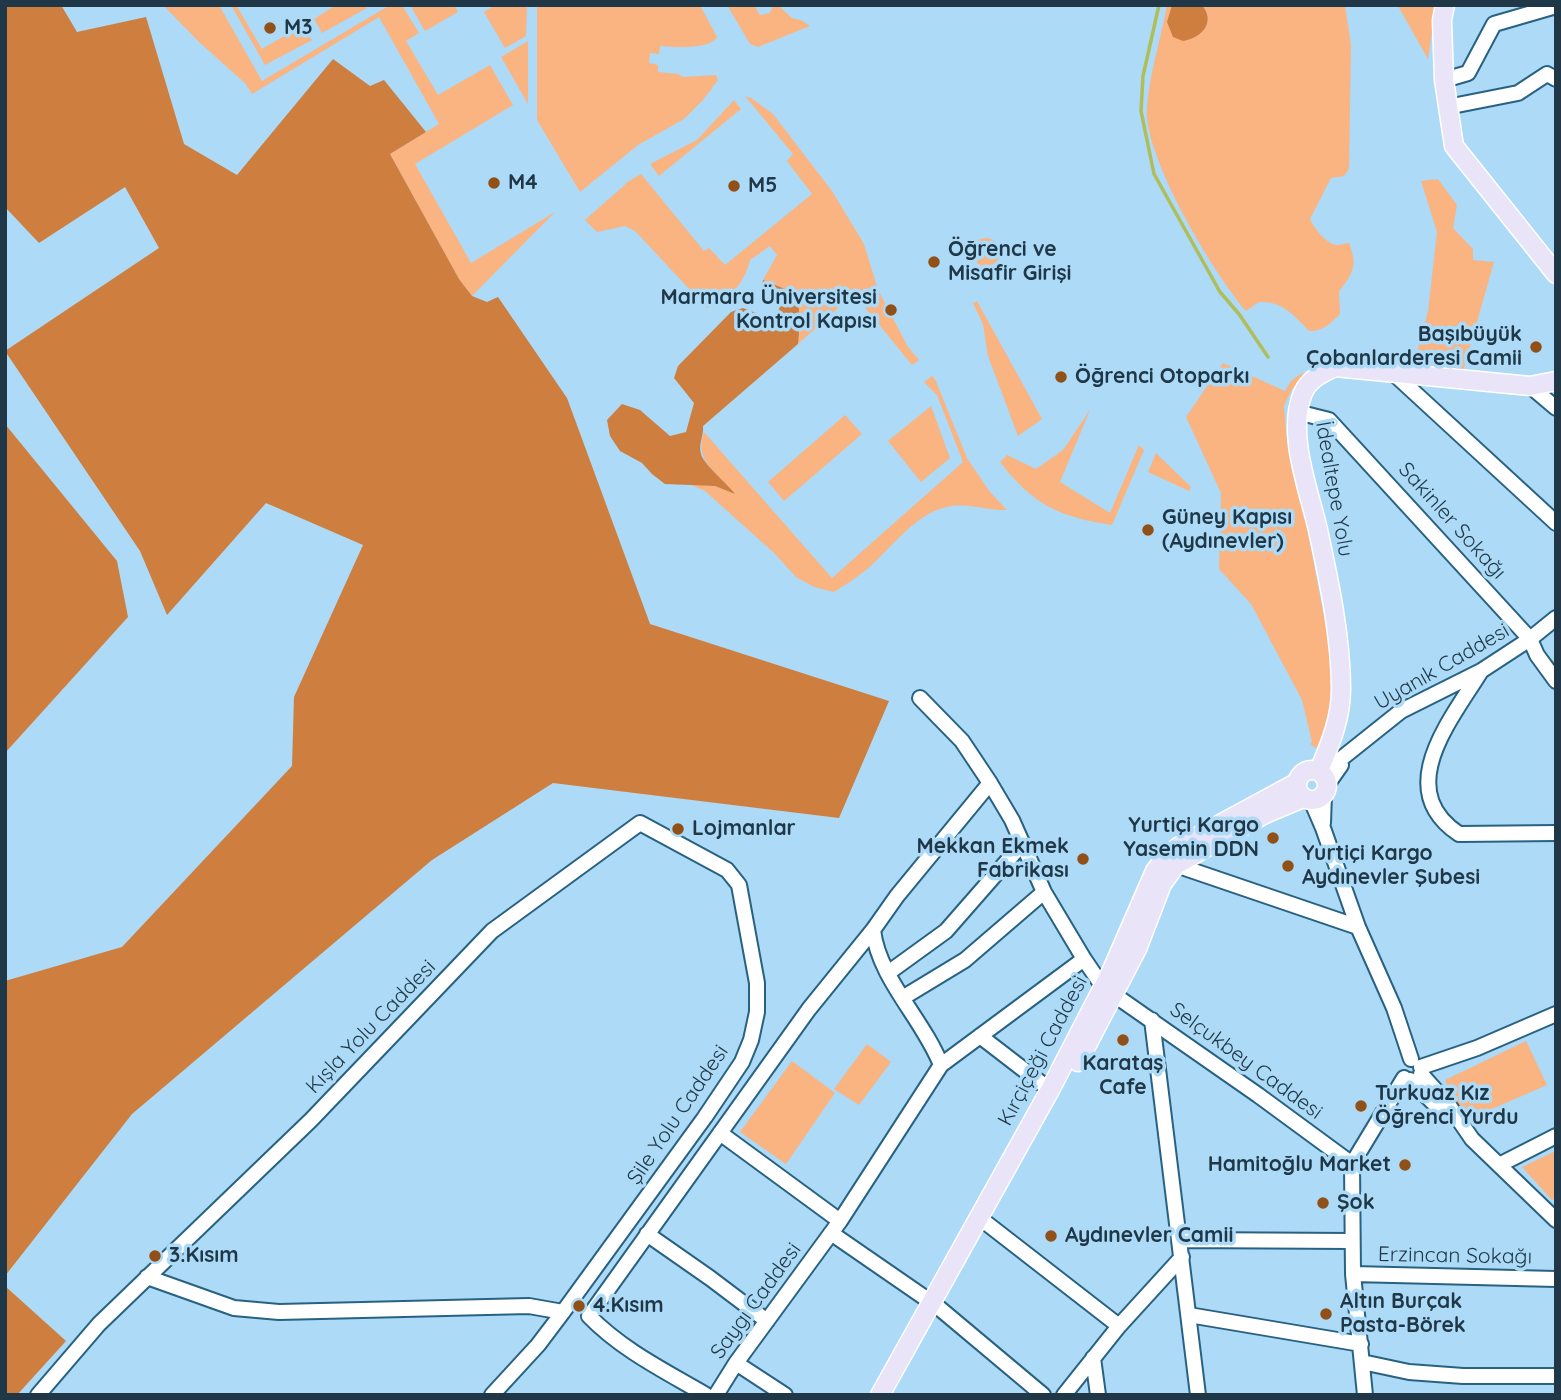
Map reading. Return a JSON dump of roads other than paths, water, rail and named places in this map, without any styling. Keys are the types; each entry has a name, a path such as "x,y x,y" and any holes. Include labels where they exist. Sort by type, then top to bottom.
{"main road":[{"path":"1445,5 1442,20 1444,80 1454,146 1556,274"},
{"name":"İdealtepe Yolu","path":"1315,786 1335,731 1341,689 1337,644 1318,529 1299,450 1297,412 1303,391 1314,377 1335,367 1530,386 1556,381"},
{"name":"Kırçiçeği Caddesi","path":"891,1395 935,1304 1051,1090 1137,949 1162,884 1176,865 1315,786"},
{"name":"Kırçiçeği Caddesi","path":"880,1395 1059,1096 1109,991 1155,871 1166,857 1201,834 1315,786"}],"street":[{"path":"1444,80 1468,73 1494,24 1556,6"},
{"path":"1447,107 1518,93 1547,74 1556,79"},
{"path":"1391,371 1556,523"},
{"path":"1530,386 1556,408"},
{"name":"Sakinler Sokağı","path":"1297,412 1329,420 1530,639 1537,655 1556,681"},
{"name":"Uyanık Caddesi","path":"1315,786 1350,752 1401,711 1481,671 1530,639 1556,618"},
{"path":"1481,671 1444,731 1432,760 1427,787 1431,804 1447,826 1460,834 1556,833"},
{"path":"920,698 962,741 990,783 1023,843 1044,892 1084,959 1109,991"},
{"path":"706,1395 635,1354 605,1333 589,1316 809,1009 990,783"},
{"path":"1315,786 1323,828 1358,927 1395,1008 1414,1072 1472,1139 1556,1220"},
{"name":"Kışla Yolu Caddesi","path":"38,1395 99,1324 311,1120 492,931 640,823"},
{"name":"Şile Yolu Caddesi","path":"492,1395 538,1345 563,1312 743,1062 751,1040 757,1012 757,984 738,885 727,870 640,823"},
{"path":"888,973 946,931 1023,843"},
{"path":"1176,865 1358,927"},
{"path":"904,997 965,960 1044,892"},
{"path":"873,930 876,950 934,1047 941,1065 1084,959"},
{"name":"Selçukbey Caddesi","path":"1109,991 1352,1164"},
{"path":"1365,1395 1353,1274 1352,1164 1414,1072 1556,1014"},
{"path":"1152,1020 1198,1395"},
{"path":"980,1037 1051,1090"},
{"path":"1472,1139 1436,1082 1437,1073 1477,1048"},
{"name":"Saygı Caddesi","path":"716,1395 736,1363 835,1227 941,1065"},
{"path":"1414,1072 1448,1104"},
{"path":"720,1133 935,1304 1043,1395"},
{"path":"1499,1165 1556,1136"},
{"path":"985,1222 1119,1326"},
{"path":"647,1234 767,1321"},
{"path":"1180,1240 1352,1241"},
{"path":"1064,1395 1119,1326 1182,1258"},
{"name":"Erzincan Sokağı","path":"1353,1274 1556,1279"},
{"path":"147,1277 234,1308 279,1312 529,1306 563,1312"},
{"path":"1189,1315 1361,1344"},
{"path":"1093,1358 1098,1395"},
{"path":"1362,1362 1409,1372 1463,1376 1556,1376"},
{"path":"736,1363 785,1395"}],"waterway":[{"path":"1159,5 1143,76 1141,111 1154,174 1220,292 1239,314 1268,357"},
{"path":"1547,657 1556,666"}],"place":[{"name":"M3","path":"270,28"},
{"name":"M4","path":"494,183"},
{"name":"M5","path":"734,186"},
{"name":"Öğrenci ve Misafir Girişi","path":"934,262"},
{"name":"Marmara Üniversitesi Kontrol Kapısı","path":"891,310"},
{"name":"Başıbüyük Çobanlarderesi Camii","path":"1536,347"},
{"name":"Öğrenci Otoparkı","path":"1061,377"},
{"name":"Güney Kapısı (Aydınevler)","path":"1148,530"},
{"name":"Lojmanlar","path":"678,829"},
{"name":"Yurtiçi Kargo Yasemin DDN","path":"1273,838"},
{"name":"Mekkan Ekmek Fabrikası","path":"1083,859"},
{"name":"Yurtiçi Kargo Aydınevler Şubesi","path":"1288,866"},
{"name":"Karataş Cafe","path":"1123,1040"},
{"name":"Turkuaz Kız Öğrenci Yurdu","path":"1361,1106"},
{"name":"Hamitoğlu Market","path":"1405,1165"},
{"name":"Şok","path":"1323,1203"},
{"name":"Aydınevler Camii","path":"1051,1236"},
{"name":"3.Kısım","path":"155,1256"},
{"name":"4.Kısım","path":"579,1306"},
{"name":"Altın Burçak Pasta-Börek","path":"1326,1314"}]}
